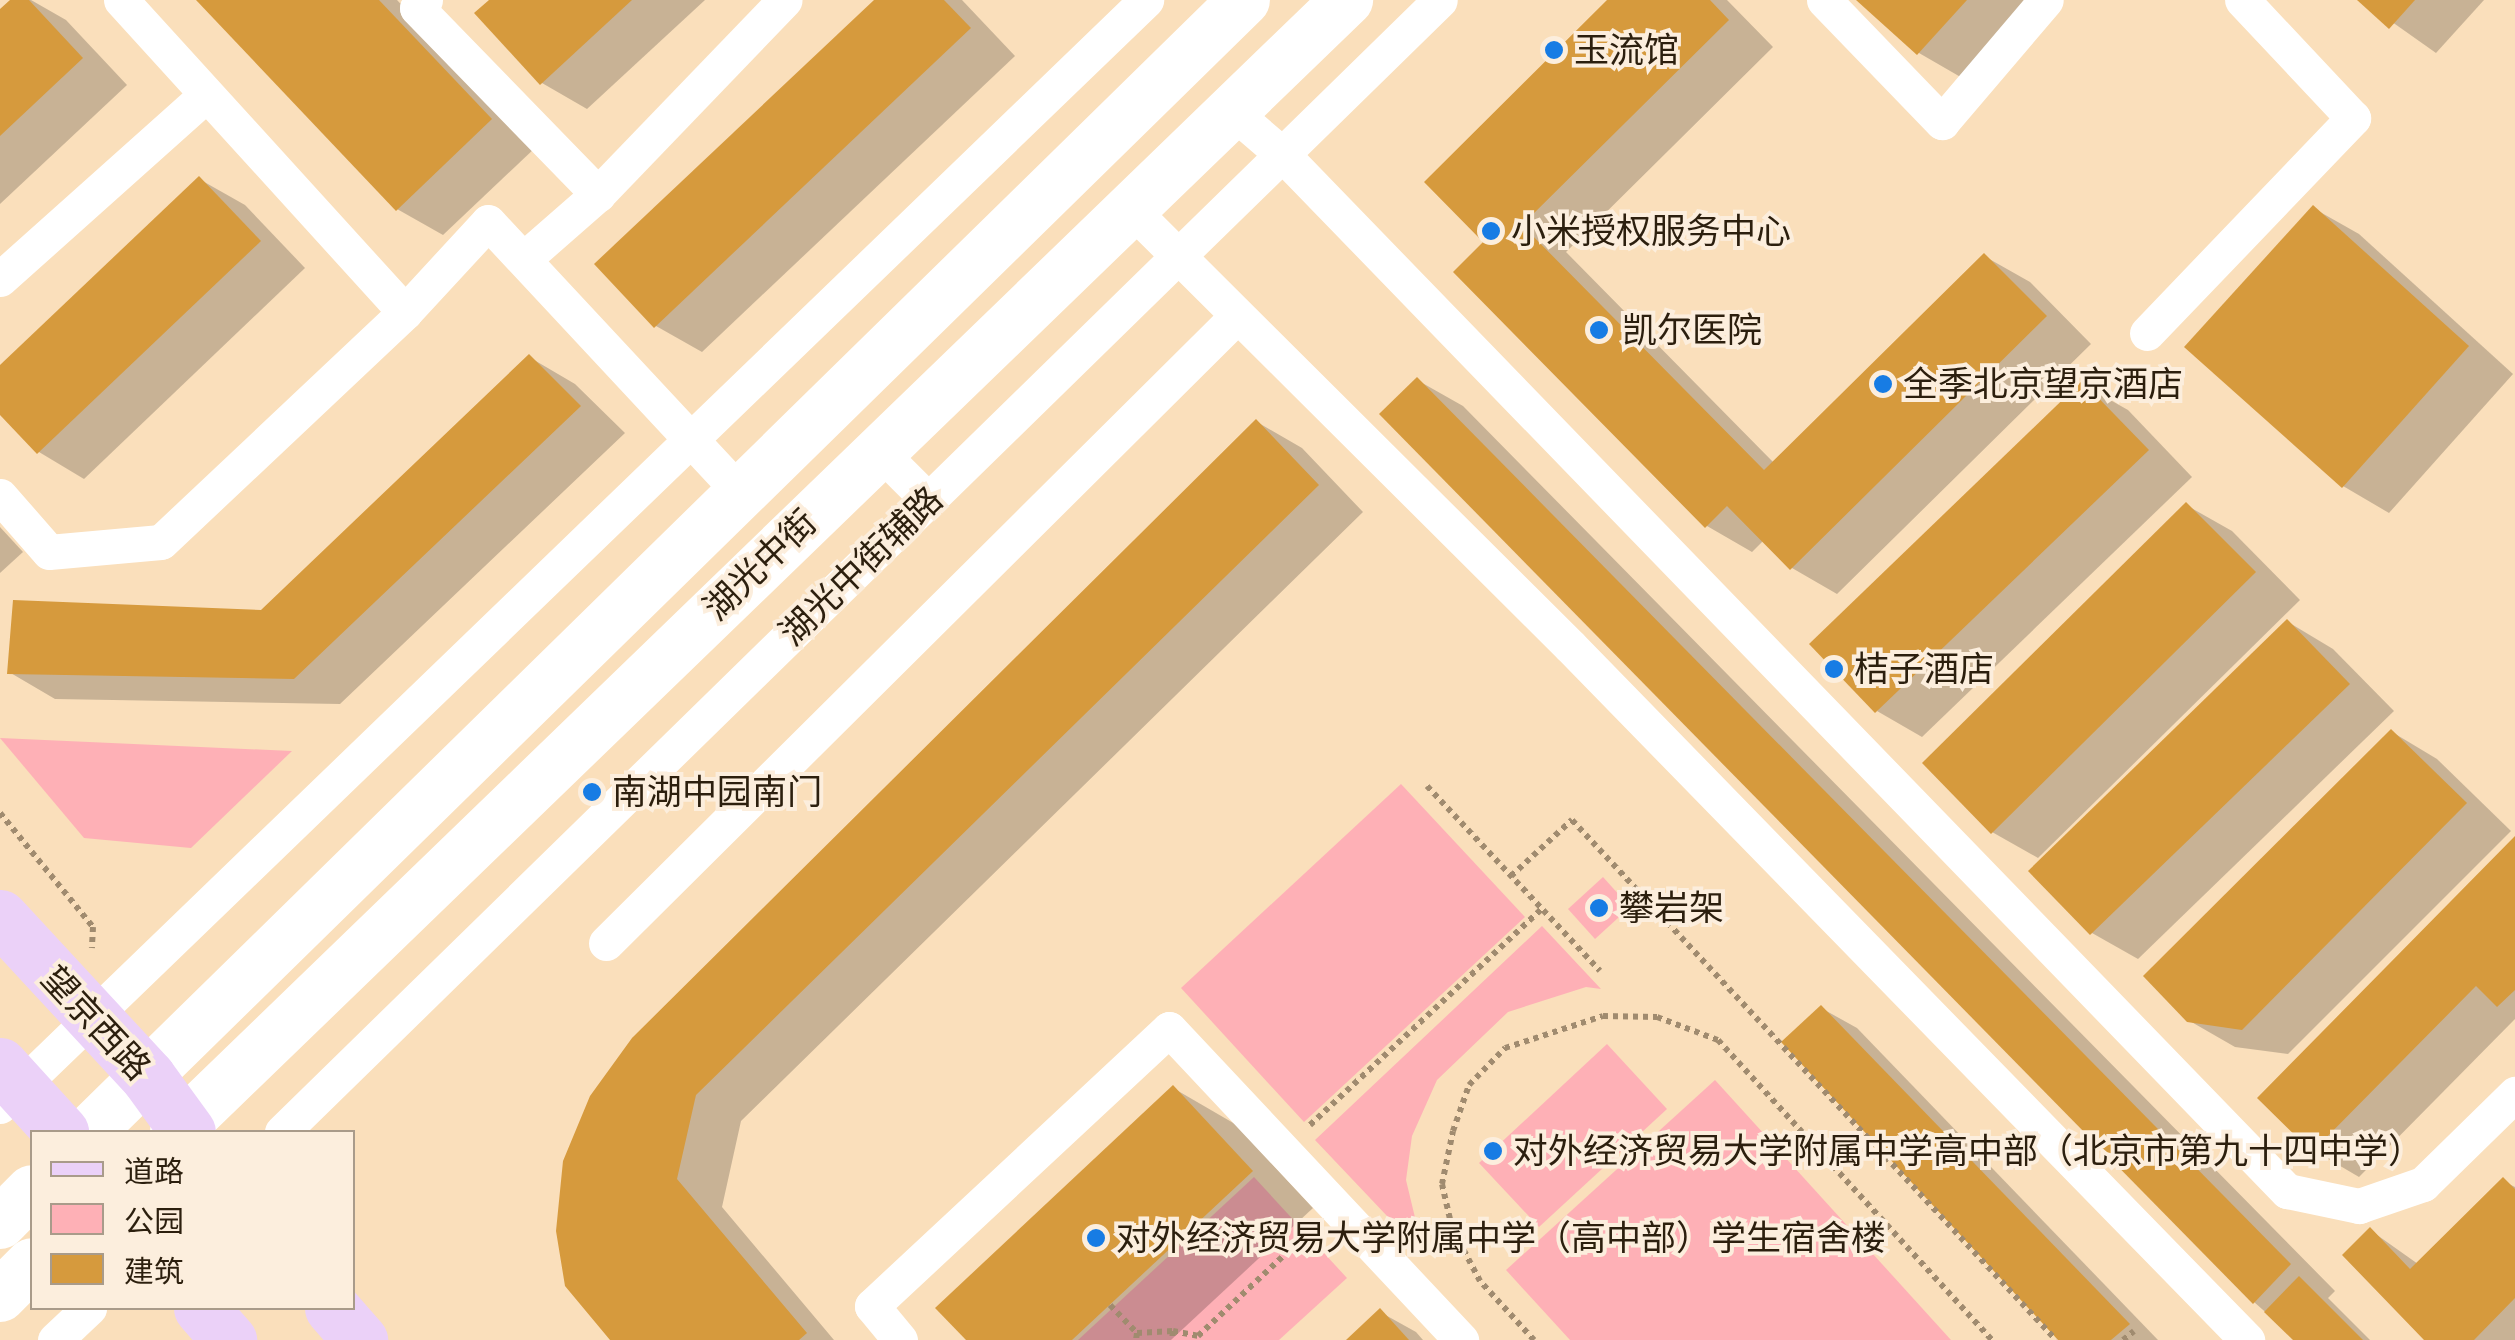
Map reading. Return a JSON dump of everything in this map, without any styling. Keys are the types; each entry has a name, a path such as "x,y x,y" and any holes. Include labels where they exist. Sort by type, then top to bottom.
{"main road":[{"name":"湖光中街","path":"92,1130 1244,0"},
{"name":"湖光中街","path":"183,1130 878,450 1234,113 1346,0"},
{"name":"望京西路","path":"0,917 148,1076 183,1130"},
{"path":"6,1086 59,1130"},
{"path":"0,1223 30,1193"},
{"path":"0,1296 30,1266"},
{"path":"203,1310 229,1340"},
{"path":"334,1310 360,1340"}],"street":[{"path":"121,0 405,312"},
{"path":"426,0 416,8 598,194"},
{"path":"525,258 598,194 785,0"},
{"path":"6,1086 91,1019 1146,0"},
{"name":"湖光中街辅路","path":"284,1130 1440,0"},
{"path":"1824,0 1942,122 2046,0"},
{"path":"2147,334 2352,118 2242,0"},
{"path":"0,278 205,96"},
{"path":"1234,113 1283,155 2287,1192 2359,1206 2423,1184 2515,1094"},
{"path":"1132,210 1570,646 2247,1340"},
{"path":"0,496 49,552 161,542 405,312 488,222 742,494"},
{"path":"606,942 1237,316"},
{"path":"878,450 928,500"},
{"path":"900,1340 872,1306 1170,1028 1462,1340"},
{"path":"55,1340 87,1310"}],"path":[{"path":"1427,786 1600,971"},
{"path":"1511,876 1572,820 2056,1340"},
{"path":"1283,1150 1542,909"},
{"path":"1534,1340 1480,1281 1452,1228 1442,1184 1453,1131 1469,1085 1505,1048 1603,1016 1657,1018 1718,1040 1992,1340"},
{"path":"1110,1305 1137,1336 1198,1336 1336,1207"},
{"path":"2123,1340 2134,1330"}],"green space":[{"path":"0,738 292,751 191,848 84,838"},
{"path":"1401,784 1525,917 1304,1122 1181,988"},
{"name":"攀岩架","path":"1603,877 1630,907 1595,939 1568,909"},
{"path":"1542,926 1601,989 1586,987 1508,1012 1437,1080 1412,1136 1406,1180 1424,1255 1315,1140"},
{"path":"1607,1044 1667,1109 1539,1227 1479,1163"},
{"path":"1715,1080 1951,1340 1570,1340 1506,1270"},
{"path":"1254,1177 1347,1278 1279,1340 1078,1340"}],"building":[{"path":"10,0 29,0 83,58 0,136 0,9"},
{"path":"196,0 379,0 492,119 396,211"},
{"path":"489,0 632,0 540,85 474,13"},
{"path":"874,0 944,0 971,28 654,328 594,264"},
{"path":"1607,0 1710,0 1729,20 1522,225 1764,470 1984,253 2047,316 1790,570 1727,506 1705,528 1453,272 1483,242 1424,182"},
{"path":"1856,0 1967,0 1917,55"},
{"path":"2357,0 2415,0 2389,29"},
{"path":"199,176 261,241 37,454 0,415 0,365"},
{"path":"2313,205 2469,346 2342,488 2184,347"},
{"path":"529,354 581,406 294,679 7,674 13,600 261,610"},
{"path":"1417,377 2291,1264 2253,1304 1379,414"},
{"path":"2082,381 2149,450 1875,713 1809,644"},
{"path":"1256,419 1319,485 696,1095 677,1179 807,1333 799,1340 610,1340 565,1286 556,1231 563,1161 590,1096 632,1038"},
{"path":"2186,502 2256,572 1991,834 1922,763"},
{"path":"2287,619 2350,684 2090,935 2028,871"},
{"path":"2391,729 2467,803 2242,1030 2187,1022 2143,976"},
{"path":"2515,836 2515,990 2497,1007 2476,986 2312,1152 2257,1098"},
{"path":"1821,1005 2130,1324 2111,1340 2058,1340 1781,1042"},
{"name":"对外经济贸易大学附属中学（高中部）学生宿舍楼","path":"1173,1085 1253,1171 1072,1340 966,1340 935,1308"},
{"path":"2503,1177 2515,1189 2515,1298 2474,1340 2424,1340 2342,1255 2370,1227 2410,1269"},
{"path":"2299,1276 2363,1340 2293,1340 2264,1312"},
{"path":"1380,1308 1409,1340 1346,1340"}],"place":[{"name":"玉流馆","path":"1554,50"},
{"name":"小米授权服务中心","path":"1491,231"},
{"name":"凯尔医院","path":"1599,330"},
{"name":"全季北京望京酒店","path":"1883,384"},
{"name":"桔子酒店","path":"1834,669"},
{"name":"南湖中园南门","path":"592,792"},
{"name":"攀岩架","path":"1599,908"},
{"name":"对外经济贸易大学附属中学高中部（北京市第九十四中学）","path":"1493,1151"},
{"name":"对外经济贸易大学附属中学（高中部）学生宿舍楼","path":"1096,1238"}]}
